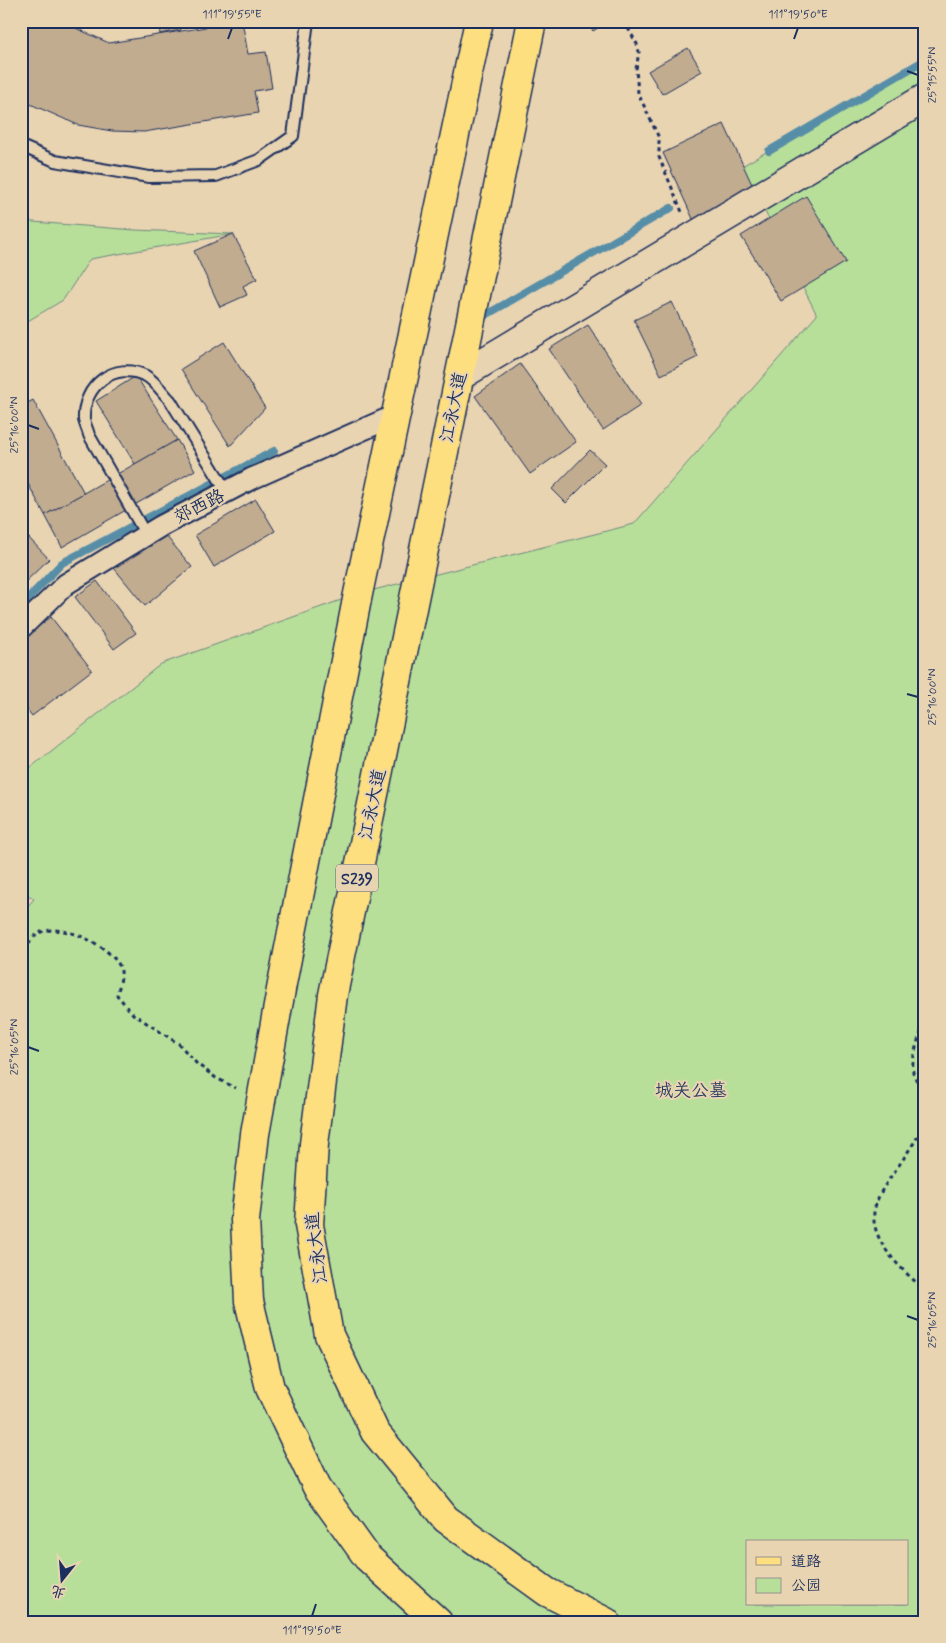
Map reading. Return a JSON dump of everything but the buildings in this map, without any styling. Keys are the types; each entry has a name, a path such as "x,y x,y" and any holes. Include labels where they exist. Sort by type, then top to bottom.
{"main road":[{"path":"438,1622 366,1557 317,1487 270,1388 249,1301 245,1220 262,1100 358,594 479,21"},
{"name":"江永大道","path":"532,21 334,995 314,1144 309,1225 329,1335 375,1432 446,1519 547,1592 606,1622"}],"street":[{"path":"460,376 925,98"},
{"name":"郊西路","path":"21,628 66,584 146,533 226,491 396,415"}],"lane":[{"path":"21,146 55,161 149,177 216,176 259,160 293,136 308,21"},
{"path":"146,533 89,435 84,420 91,393 99,380 110,374 122,371 135,372 148,377 170,400 226,491"}],"path":[{"path":"624,21 637,44 639,52 636,69 638,93 659,138 659,157 693,236"},
{"path":"21,958 37,934 51,928 96,941 120,966 121,977 117,995 133,1014 179,1044 197,1064 216,1078 262,1100"},
{"path":"925,1024 918,1036 913,1072 922,1087 925,1098"},
{"path":"925,1113 920,1135 875,1205 875,1221 881,1244 901,1268 925,1290"}],"green space":[{"name":"城关公墓","path":"925,60 925,1622 21,1622 21,914 34,899 21,890 21,775 161,664 358,594 634,524 817,315 742,166"},
{"path":"21,219 33,222 135,230 233,234 90,259 63,300 21,325"}],"waterway":[{"path":"769,151 925,60"},
{"path":"479,319 671,208"},
{"path":"21,606 62,563 274,451"}]}
